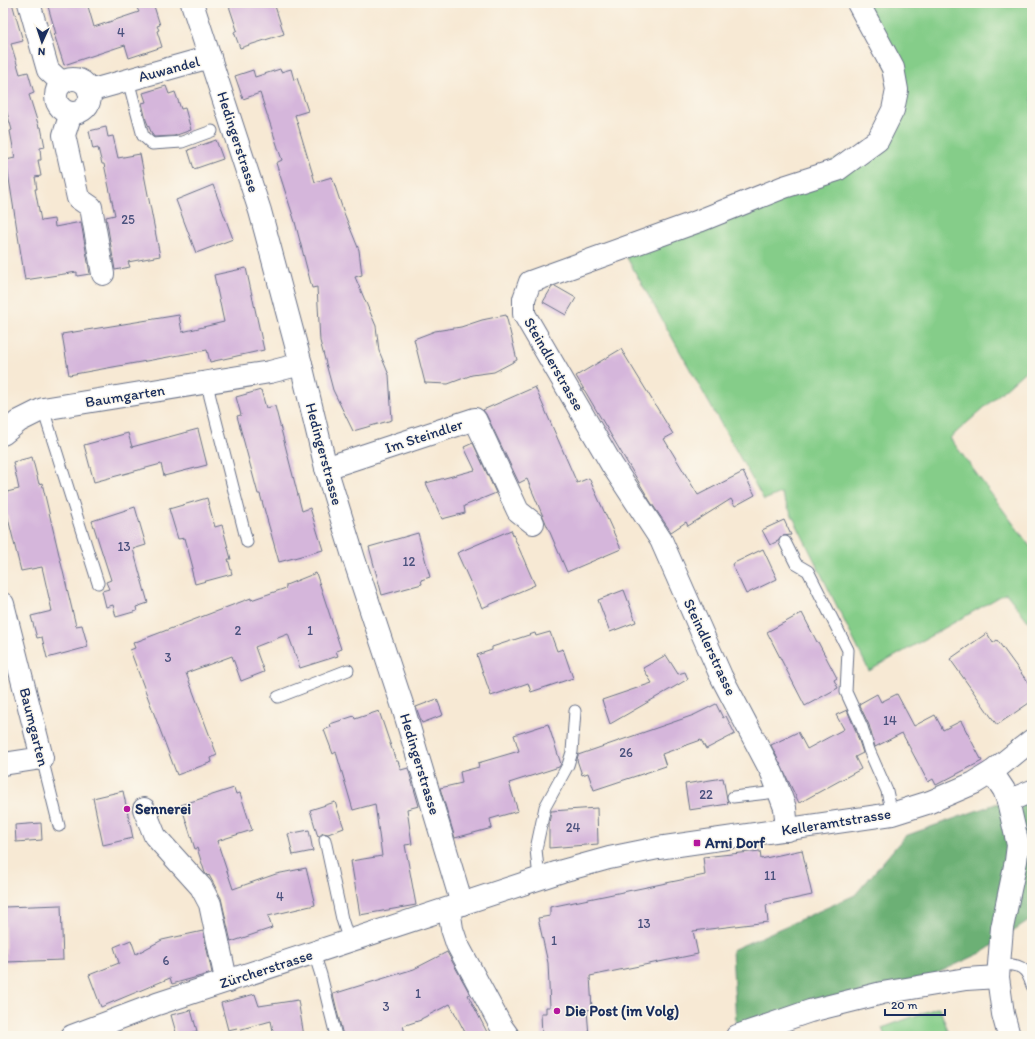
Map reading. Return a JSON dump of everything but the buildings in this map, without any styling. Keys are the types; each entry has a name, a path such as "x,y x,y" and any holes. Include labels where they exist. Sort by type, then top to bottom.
{"street":[{"path":"29,3 48,70 62,83"},
{"name":"Hedingerstrasse","path":"192,3 260,211 301,364 326,468 354,559 402,704 455,906 452,930 457,944 501,1026 508,1036"},
{"name":"Steindlerstrasse","path":"787,830 785,808 772,773 721,676 661,540 612,465 524,314 524,299 530,282 699,221 784,186 837,170 878,140 893,110 897,90 893,68 858,3"},
{"name":"Auwandel","path":"89,91 210,57"},
{"path":"67,80 78,80 87,86 89,91 90,97 86,107 71,113 61,108 56,98 56,92 62,83 67,80"},
{"path":"71,113 64,135 78,198 91,207 103,274"},
{"name":"Baumgarten","path":"3,434 19,421 43,409 270,372 301,364"},
{"name":"Im Steindler","path":"326,468 475,419 518,511 533,524"},
{"name":"Baumgarten","path":"3,604 42,758"},
{"name":"Kelleramtstrasse","path":"455,906 539,879 623,855 666,847 892,814 958,791 992,772 1032,740"},
{"path":"3,764 24,762 42,758"},
{"path":"992,772 1004,790 1008,801 1018,845 1002,928 998,970 1003,1014 1009,1036"},
{"path":"1008,801 1032,792"},
{"path":"144,809 155,836 201,888 210,904 224,970 228,981"},
{"name":"Zürcherstrasse","path":"72,1036 157,1004 455,906"},
{"path":"737,1036 810,1011 882,993 966,978 998,970"}],"lane":[{"name":"Auwandel","path":"128,80 143,136 152,144 182,142 212,131"},
{"path":"207,382 248,542"},
{"path":"43,409 98,583"},
{"path":"785,542 796,564 808,571 848,650 846,692 862,727 869,750 887,791 892,814"},
{"path":"278,697 348,670"},
{"path":"539,879 536,849 545,806 568,766 572,752 574,712"},
{"name":"Baumgarten","path":"42,758 58,826"},
{"path":"733,797 768,793 778,789"},
{"path":"325,840 342,919 349,941"},
{"path":"314,953 336,1036"},
{"path":"998,970 1020,966 1027,972 1032,986"}],"green space":[{"path":"858,3 1032,3 1032,365 950,438 1032,549 1032,626 1006,593 869,671 781,493 764,500 622,249 699,221 878,140 897,90"},
{"path":"1032,791 1032,919 981,953 933,975 736,1024 732,950 855,895 905,836"},
{"path":"939,1007 950,1036 885,1036 882,1028"}],"place":[{"name":"Sennerei","path":"127,809"},
{"name":"Arni Dorf","path":"697,843"},
{"name":"Die Post (im Volg)","path":"557,1011"}]}
